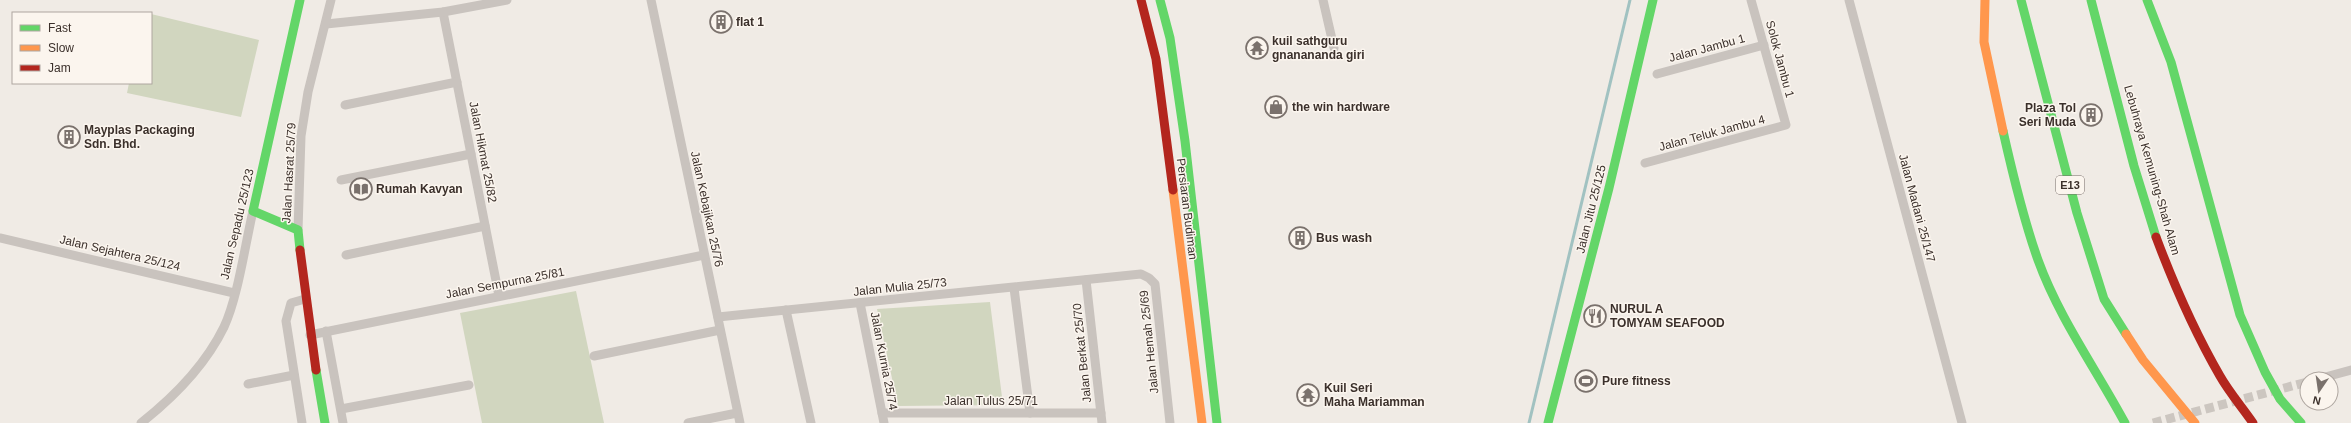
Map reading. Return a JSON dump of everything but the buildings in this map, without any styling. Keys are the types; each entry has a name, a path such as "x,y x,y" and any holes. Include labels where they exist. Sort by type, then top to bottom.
{"main road":[{"name":"Jalan Sepadu 25/123","path":"253,212 300,0"},
{"name":"Persiaran Budiman","path":"1141,0 1156,59 1202,423"},
{"path":"1147,0 1156,59"},
{"name":"Persiaran Budiman","path":"1160,0 1170,38 1185,140 1217,423"},
{"name":"Jalan Jitu 25/125","path":"1548,423 1609,188 1654,0"},
{"path":"1985,0 1984,42 2008,153 2038,260 2073,334 2100,376 2124,421"},
{"name":"E13","path":"2021,0 2077,213 2104,299 2143,360 2195,423"},
{"name":"Lebuhraya Kemuning-Shah Alam","path":"2091,0 2146,204 2172,281 2229,393 2253,423"},
{"path":"2147,0 2171,62 2240,315 2265,372 2280,400 2301,423"},
{"name":"Jalan Hasrat 25/79","path":"253,212 264,214 298,230 310,335 325,423"}],"street":[{"name":"Jalan Hasrat 25/79","path":"298,230 300,136 308,92 331,0"},
{"path":"326,24 444,12 506,0"},
{"name":"Jalan Kebajikan 25/76","path":"651,0 740,423"},
{"path":"1322,0 1334,48"},
{"name":"Solok Jambu 1","path":"1751,0 1786,125"},
{"name":"Jalan Madani 25/147","path":"1849,0 1962,423"},
{"name":"Jalan Hikmat 25/82","path":"444,12 499,296"},
{"name":"Jalan Jambu 1","path":"1657,74 1764,45"},
{"path":"345,105 457,82"},
{"name":"Jalan Teluk Jambu 4","path":"1645,163 1786,125"},
{"path":"341,180 471,154"},
{"name":"Jalan Sepadu 25/123","path":"141,423 172,398 192,376 224,327 234,293 253,212"},
{"path":"346,255 485,226"},
{"name":"Jalan Sejahtera 25/124","path":"0,238 234,293"},
{"name":"Jalan Sempurna 25/81","path":"310,335 704,255"},
{"name":"Jalan Hemah 25/69","path":"1086,280 1141,274 1149,278 1155,284 1170,423"},
{"name":"Jalan Mulia 25/73","path":"718,317 1086,280"},
{"name":"Jalan Berkat 25/70","path":"1086,280 1102,423"},
{"path":"1014,288 1030,413"},
{"path":"302,423 286,322 287,311 291,303 306,298"},
{"name":"Jalan Kurnia 25/74","path":"860,303 884,423"},
{"path":"786,310 811,423"},
{"path":"594,356 720,330"},
{"path":"326,331 343,423"},
{"path":"2339,373 2351,370"},
{"path":"248,384 294,375"},
{"path":"341,409 469,385"},
{"path":"688,423 737,413"},
{"name":"Jalan Tulus 25/71","path":"882,413 1101,413"}],"green space":[{"path":"152,14 259,40 241,117 127,93 129,84 152,84"},
{"path":"576,291 604,423 482,423 460,313"},
{"path":"990,302 1003,405 898,406 877,309"}],"waterway":[{"path":"1529,423 1630,0"}],"tunnel":[{"path":"2153,423 2299,384"}],"traffic: fast":[{"path":"300,0 253,211 298,230 300,250"},
{"path":"1160,0 1170,38 1185,141 1217,423"},
{"path":"1548,423 1609,188 1653,0"},
{"path":"2021,0 2077,213 2104,299 2126,334"},
{"path":"2091,0 2134,166 2156,237"},
{"path":"2147,0 2171,62 2240,315 2265,372 2280,399 2301,423"},
{"path":"2003,131 2014,179 2038,260 2056,302 2067,323 2125,423"},
{"path":"316,370 325,423"}],"traffic: slow":[{"path":"1985,0 1984,42 2003,131"},
{"path":"1173,190 1202,423"},
{"path":"2126,334 2143,360 2195,423"}],"traffic: jam":[{"path":"1141,0 1156,59 1173,190"},
{"path":"2156,237 2193,325 2231,394 2253,423"},
{"path":"300,250 316,370"}],"place":[{"name":"flat 1","path":"721,22"},
{"name":"kuil sathguru gnanananda giri","path":"1257,48"},
{"name":"the win hardware","path":"1276,107"},
{"name":"Plaza Tol Seri Muda","path":"2091,115"},
{"name":"Mayplas Packaging Sdn. Bhd.","path":"69,137"},
{"name":"Rumah Kavyan","path":"361,189"},
{"name":"Bus wash","path":"1300,238"},
{"name":"NURUL A TOMYAM SEAFOOD","path":"1595,316"},
{"name":"Pure fitness","path":"1586,381"},
{"name":"Kuil Seri Maha Mariamman","path":"1308,395"}]}
